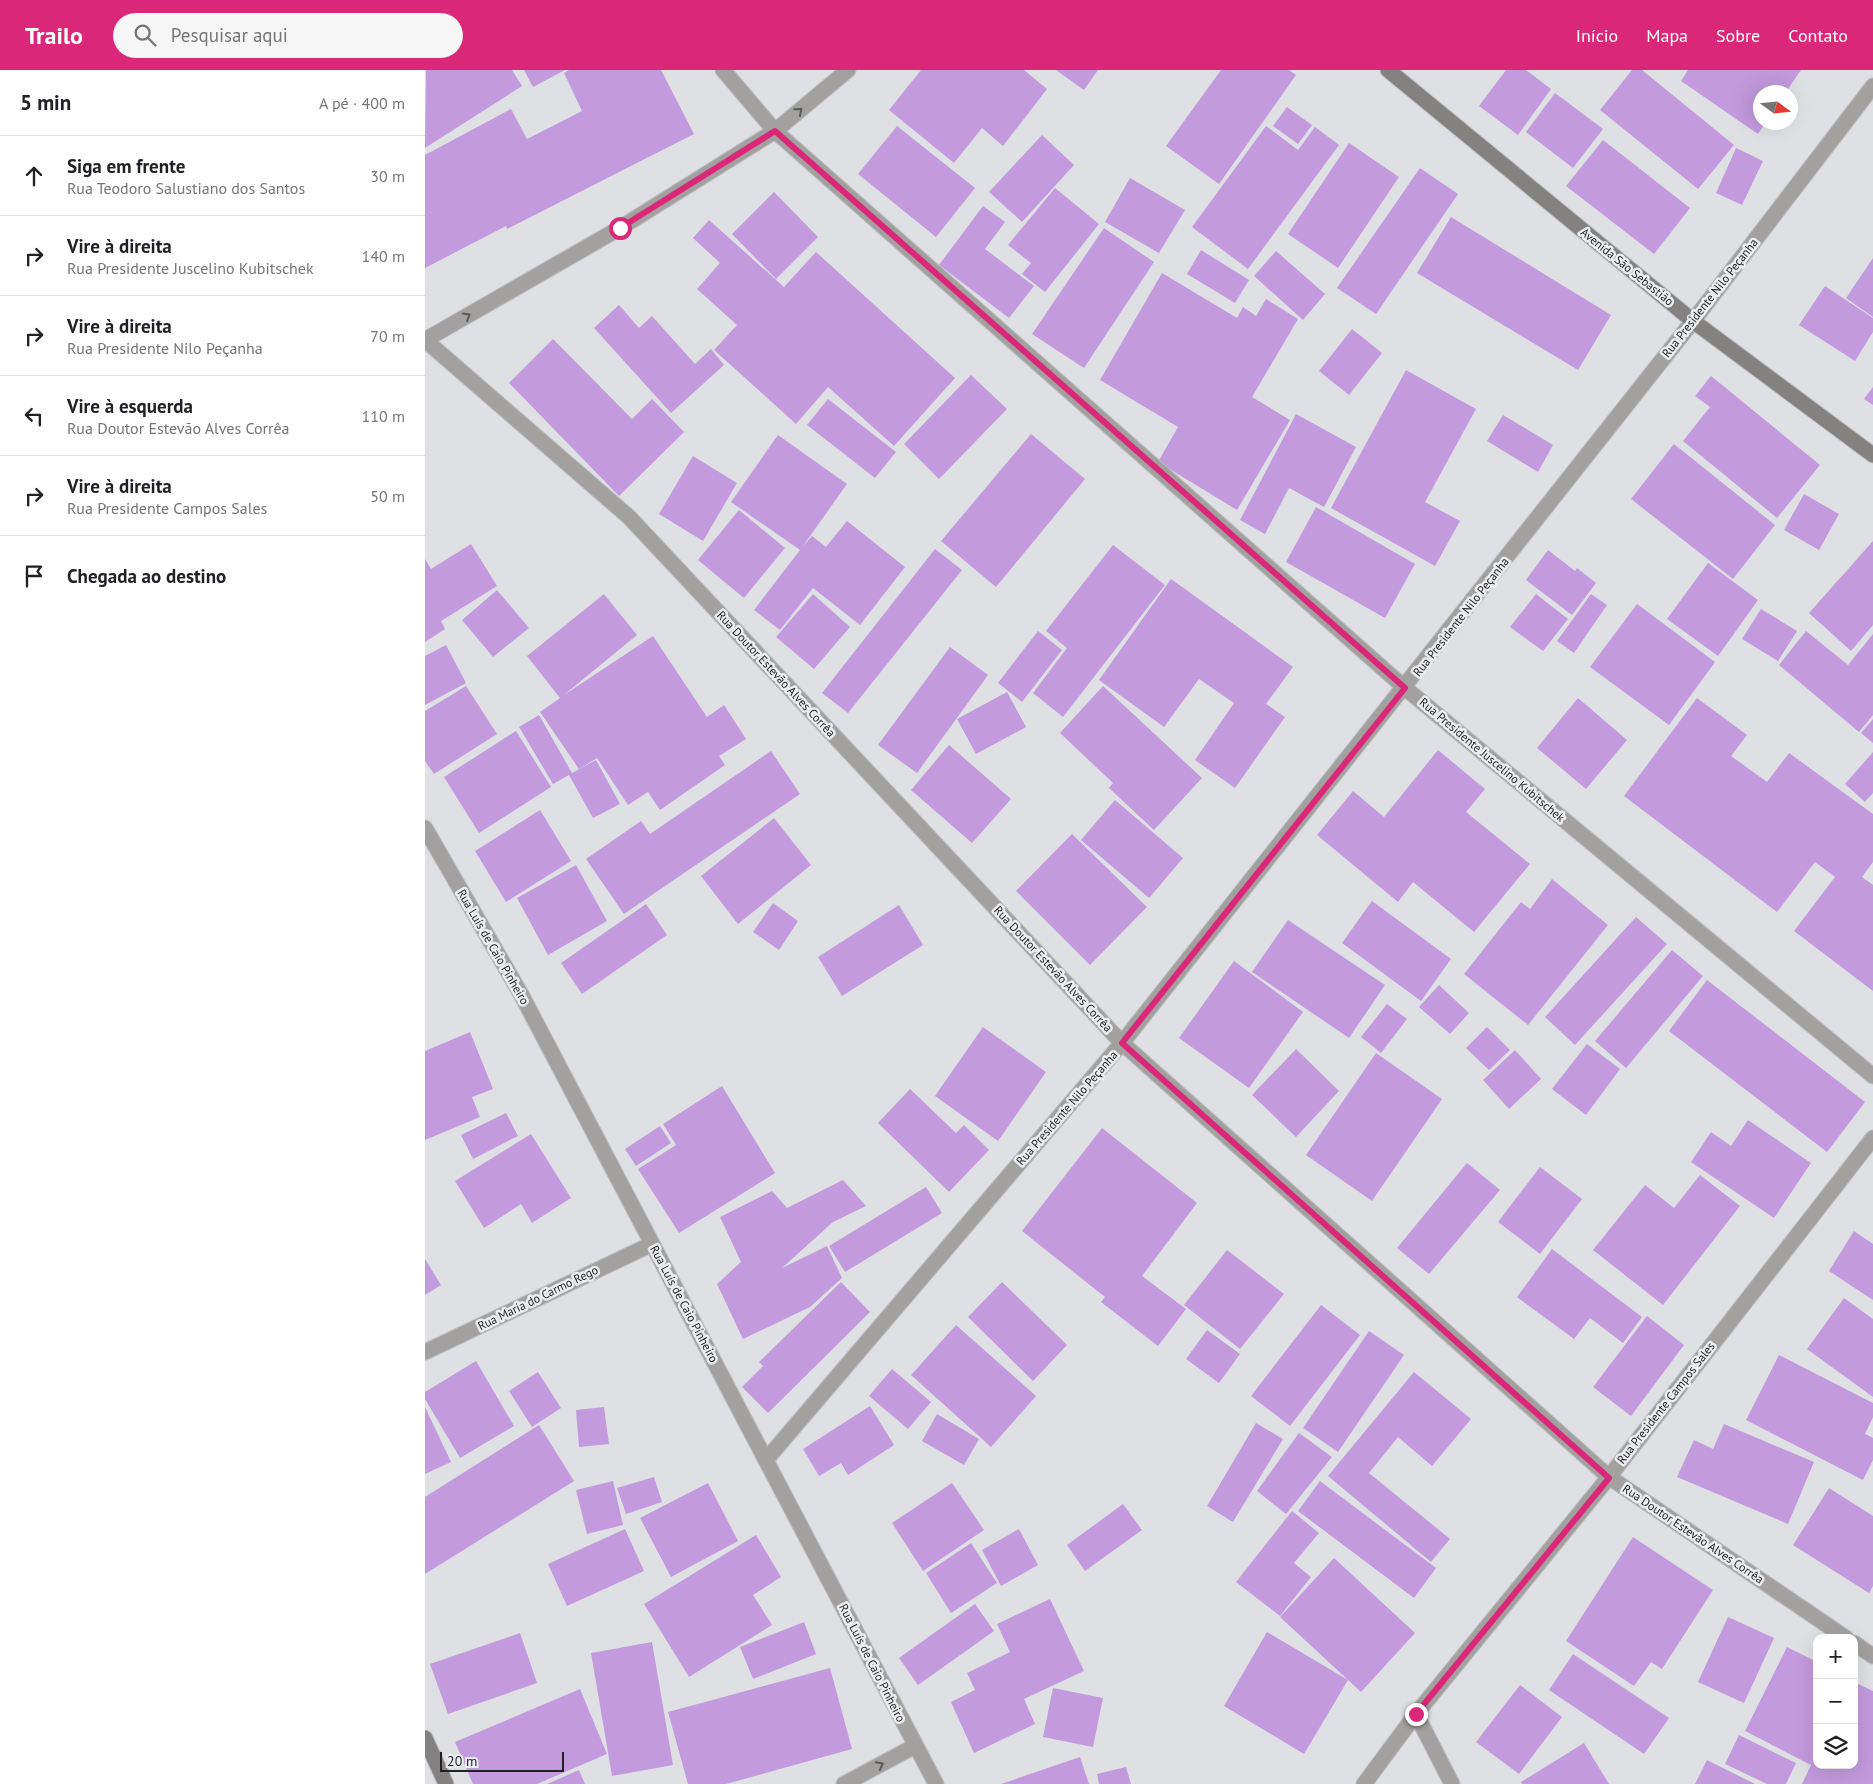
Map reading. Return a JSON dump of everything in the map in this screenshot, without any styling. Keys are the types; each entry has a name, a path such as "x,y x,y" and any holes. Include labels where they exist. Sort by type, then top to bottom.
{"street":[{"name":"Rua Presidente Juscelino Kubitschek","path":"723,70 775,131 1405,688 1873,1076"},
{"path":"425,340 620,228 775,131 848,70"},
{"name":"Avenida São Sebastião","path":"1388,70 1693,321 1873,455"},
{"name":"Rua Presidente Nilo Peçanha","path":"767,1460 1122,1043 1405,688 1693,321 1873,86"},
{"name":"Rua Doutor Estevão Alves Corrêa","path":"425,340 629,517 1122,1043 1609,1478 1840,1634"},
{"name":"Rua Luís de Caio Pinheiro","path":"425,828 522,996 936,1784"},
{"name":"Rua Presidente Campos Sales","path":"1364,1784 1416,1714 1609,1478 1873,1138"},
{"name":"Rua María do Carmo Rego","path":"425,1352 652,1244"},
{"path":"1858,1646 1873,1656"},
{"path":"1416,1714 1452,1784"},
{"path":"425,1738 446,1784"},
{"path":"844,1784 915,1746"}],"building":[{"path":"426,70 512,70 522,86 425,148"},
{"path":"524,70 565,70 533,87"},
{"path":"569,70 661,70 694,134 507,229 506,226 425,268 425,155 511,109 527,139 582,111 564,73"},
{"path":"921,70 1024,70 1047,89 1003,146 982,128 954,163 889,110"},
{"path":"1056,70 1098,70 1084,90"},
{"path":"1221,70 1289,70 1296,75 1219,184 1166,146"},
{"path":"1506,70 1526,70 1551,89 1518,135 1479,106"},
{"path":"1632,70 1642,70 1734,145 1698,189 1600,110"},
{"path":"1688,70 1801,70 1791,85 1753,85 1753,130 1761,130 1758,134 1681,81"},
{"path":"1555,93 1603,129 1573,168 1526,132"},
{"path":"1287,107 1312,125 1298,144 1273,126"},
{"path":"897,126 975,188 936,237 858,174"},
{"path":"1266,126 1298,150 1315,127 1339,145 1248,269 1192,227"},
{"path":"1042,135 1074,165 1022,222 989,192"},
{"path":"1603,140 1690,208 1654,254 1566,186"},
{"path":"1349,143 1399,177 1338,268 1288,234"},
{"path":"1736,148 1763,161 1742,205 1716,193"},
{"path":"1420,168 1458,194 1376,314 1337,288"},
{"path":"1130,178 1185,210 1159,253 1105,222"},
{"path":"1055,188 1099,224 1045,292 1022,274 1031,263 1008,245"},
{"path":"774,192 818,237 776,279 732,234"},
{"path":"983,206 1005,222 985,249 1034,286 1009,318 939,265"},
{"path":"1451,217 1611,315 1578,370 1417,273"},
{"path":"709,220 784,287 816,252 955,378 894,446 828,387 796,424 714,350 737,325 697,289 720,263 693,238"},
{"path":"1104,228 1154,262 1084,368 1032,334"},
{"path":"1201,250 1249,280 1235,303 1187,274"},
{"path":"1276,251 1325,294 1303,320 1254,276"},
{"path":"1873,258 1873,317 1846,298"},
{"path":"1162,273 1237,318 1243,307 1256,316 1266,299 1298,319 1252,397 1290,420 1237,510 1158,462 1178,427 1100,380"},
{"path":"1825,286 1873,318 1873,332 1855,361 1799,325"},
{"path":"619,305 639,328 652,316 695,364 711,349 724,365 671,413 594,328"},
{"path":"1352,329 1382,353 1349,395 1319,371"},
{"path":"553,339 632,419 652,399 684,432 619,496 509,383"},
{"path":"1406,370 1476,409 1425,502 1460,521 1435,566 1331,508"},
{"path":"971,375 1007,409 939,479 904,444"},
{"path":"1711,376 1820,465 1777,518 1683,441 1710,407 1695,396"},
{"path":"1873,387 1873,405 1864,399"},
{"path":"828,399 896,452 875,478 807,425"},
{"path":"1296,414 1356,447 1324,507 1289,488 1265,534 1240,520"},
{"path":"1503,415 1553,445 1538,472 1487,441"},
{"path":"1031,434 1085,479 996,587 941,541"},
{"path":"778,435 847,484 803,546 812,536 826,547 847,521 905,567 860,625 813,588 780,630 754,610 800,550 731,502"},
{"path":"1674,444 1775,525 1733,579 1631,499"},
{"path":"693,456 737,483 703,541 659,514"},
{"path":"1804,494 1839,514 1819,550 1784,530"},
{"path":"1316,507 1415,564 1385,618 1286,562"},
{"path":"739,510 785,548 744,598 698,560"},
{"path":"1873,541 1873,625 1851,651 1809,613"},
{"path":"471,544 497,586 441,621 445,629 425,642 425,559 431,569"},
{"path":"1113,545 1165,585 1063,717 1033,693 1067,648 1046,631"},
{"path":"935,549 962,570 848,713 822,693"},
{"path":"1548,550 1575,571 1577,568 1596,583 1572,615 1526,580"},
{"path":"1708,563 1758,600 1718,656 1667,619"},
{"path":"1171,579 1293,667 1266,704 1285,717 1235,788 1195,760 1234,703 1199,679 1164,727 1099,680"},
{"path":"497,590 529,628 493,657 462,620"},
{"path":"604,594 637,635 564,695 653,636 707,717 724,705 746,739 719,756 725,765 660,810 648,792 628,805 597,758 579,769 540,712 560,698 527,656"},
{"path":"813,594 850,627 814,669 776,637"},
{"path":"1536,594 1568,619 1543,651 1510,627"},
{"path":"1591,594 1607,605 1574,653 1557,641"},
{"path":"1637,604 1715,662 1669,725 1590,667"},
{"path":"1761,609 1797,631 1778,661 1742,639"},
{"path":"1038,631 1062,650 1022,702 998,683"},
{"path":"1806,631 1848,665 1873,634 1873,715 1859,732 1779,665"},
{"path":"446,645 466,683 425,705 425,656"},
{"path":"950,647 988,675 917,773 878,745"},
{"path":"466,686 497,734 434,774 425,761 425,711"},
{"path":"1103,686 1202,778 1154,830 1109,788 1113,783 1060,733"},
{"path":"1007,692 1026,727 976,754 957,719"},
{"path":"1578,698 1627,740 1586,789 1537,748"},
{"path":"1697,698 1747,735 1731,756 1767,782 1789,753 1873,814 1873,862 1862,877 1873,885 1873,991 1794,931 1835,877 1815,862 1777,912 1624,796"},
{"path":"539,715 572,773 596,760 620,804 593,818 569,775 553,784 519,727"},
{"path":"1873,719 1873,743 1861,733"},
{"path":"516,731 551,787 479,833 444,777"},
{"path":"949,745 1011,799 972,843 911,790"},
{"path":"1438,750 1485,789 1466,812 1530,864 1474,932 1413,882 1398,902 1317,835 1353,791 1384,817"},
{"path":"771,751 800,794 624,914 586,859 641,821 650,834"},
{"path":"1873,752 1873,793 1865,802 1845,784"},
{"path":"1115,800 1183,858 1149,898 1081,840"},
{"path":"540,810 571,861 506,902 475,851"},
{"path":"774,818 811,865 738,924 701,876"},
{"path":"1072,834 1147,907 1090,965 1016,891"},
{"path":"576,865 607,921 548,955 517,898"},
{"path":"1552,879 1608,925 1528,1025 1464,974 1521,902 1530,909"},
{"path":"1372,901 1451,959 1421,1001 1342,943"},
{"path":"773,903 798,921 779,950 753,932"},
{"path":"646,904 667,935 582,994 561,963"},
{"path":"899,905 923,945 842,996 818,957"},
{"path":"1636,917 1667,944 1575,1045 1545,1017"},
{"path":"1288,920 1385,985 1349,1038 1252,972"},
{"path":"1672,950 1703,976 1626,1068 1595,1041"},
{"path":"1234,961 1303,1012 1249,1088 1179,1038"},
{"path":"1707,980 1865,1102 1827,1152 1669,1031"},
{"path":"1439,985 1469,1013 1450,1034 1419,1007"},
{"path":"1387,1004 1407,1019 1381,1053 1361,1037"},
{"path":"983,1027 1046,1072 998,1141 935,1096"},
{"path":"1487,1027 1510,1050 1489,1070 1466,1048"},
{"path":"470,1032 493,1089 472,1097 480,1117 425,1140 425,1051"},
{"path":"1587,1044 1620,1069 1586,1115 1552,1089"},
{"path":"1296,1049 1339,1091 1296,1137 1252,1095"},
{"path":"1515,1050 1541,1079 1509,1109 1483,1080"},
{"path":"1376,1053 1442,1099 1372,1201 1306,1155"},
{"path":"722,1086 775,1173 679,1233 638,1169 676,1145 663,1124"},
{"path":"910,1089 956,1133 964,1125 989,1150 949,1192 878,1123"},
{"path":"506,1113 518,1136 473,1159 461,1135"},
{"path":"1748,1120 1811,1163 1774,1218 1691,1162 1711,1132 1731,1146"},
{"path":"660,1126 671,1143 636,1166 625,1149"},
{"path":"1102,1128 1197,1203 1142,1276 1186,1309 1158,1346 1101,1302 1105,1297 1022,1231"},
{"path":"531,1134 571,1198 532,1223 521,1204 484,1228 455,1181"},
{"path":"1467,1163 1500,1190 1429,1274 1397,1248"},
{"path":"1540,1167 1582,1199 1540,1254 1498,1222"},
{"path":"1700,1175 1740,1206 1663,1305 1593,1250 1645,1185 1674,1208"},
{"path":"843,1180 866,1206 833,1222 782,1268 827,1246 842,1278 810,1307 743,1339 717,1284 741,1262 720,1217 772,1191 787,1208"},
{"path":"926,1187 942,1213 845,1272 829,1246"},
{"path":"1854,1231 1873,1244 1873,1300 1829,1271"},
{"path":"1552,1249 1642,1317 1623,1343 1590,1318 1574,1339 1517,1297"},
{"path":"1227,1250 1284,1294 1240,1349 1184,1305"},
{"path":"425,1259 441,1285 425,1295"},
{"path":"841,1282 870,1312 768,1413 742,1387 763,1366 759,1362"},
{"path":"1002,1282 1067,1345 1033,1381 968,1317"},
{"path":"1844,1298 1873,1319 1873,1397 1807,1349"},
{"path":"1321,1305 1360,1335 1290,1426 1251,1396"},
{"path":"1647,1316 1684,1345 1631,1416 1593,1387"},
{"path":"956,1325 1036,1396 991,1447 911,1375"},
{"path":"1207,1330 1240,1354 1219,1383 1186,1359"},
{"path":"1369,1331 1404,1355 1338,1452 1303,1428"},
{"path":"1779,1355 1873,1403 1873,1417 1865,1434 1873,1438 1873,1460 1863,1480 1746,1420"},
{"path":"476,1361 514,1426 460,1458 425,1399 425,1392"},
{"path":"892,1369 931,1402 908,1429 869,1396"},
{"path":"538,1372 561,1408 532,1427 509,1391"},
{"path":"1414,1372 1471,1419 1432,1466 1398,1437 1369,1473 1450,1539 1431,1562 1328,1476"},
{"path":"870,1406 894,1445 848,1475 841,1463 819,1476 803,1449"},
{"path":"425,1407 451,1462 425,1474"},
{"path":"604,1407 609,1444 579,1447 576,1410"},
{"path":"937,1414 979,1439 964,1465 922,1441"},
{"path":"1256,1423 1283,1439 1233,1522 1207,1506"},
{"path":"1724,1424 1814,1462 1788,1524 1677,1477 1694,1440 1713,1449"},
{"path":"539,1425 574,1481 425,1574 425,1497"},
{"path":"1299,1433 1332,1457 1286,1514 1257,1491"},
{"path":"654,1477 662,1502 626,1514 617,1488"},
{"path":"613,1481 623,1525 587,1534 576,1490"},
{"path":"1320,1481 1436,1568 1414,1598 1298,1511"},
{"path":"708,1483 738,1541 671,1577 640,1518"},
{"path":"952,1483 984,1530 923,1571 892,1523"},
{"path":"1829,1488 1873,1516 1873,1586 1869,1593 1793,1545"},
{"path":"1123,1504 1142,1530 1085,1571 1067,1545"},
{"path":"1292,1511 1319,1533 1294,1563 1311,1577 1280,1616 1236,1582"},
{"path":"625,1529 644,1571 567,1606 548,1564"},
{"path":"1019,1529 1038,1565 1001,1586 982,1550"},
{"path":"756,1535 781,1577 753,1595 772,1625 689,1677 644,1604"},
{"path":"1633,1537 1713,1590 1662,1669 1651,1662 1634,1686 1566,1641"},
{"path":"971,1543 997,1583 951,1613 926,1573"},
{"path":"1334,1558 1415,1633 1361,1692 1280,1617"},
{"path":"1050,1599 1084,1671 1024,1699 1035,1724 974,1753 951,1702 975,1690 967,1673 1010,1652 997,1624"},
{"path":"975,1604 994,1631 918,1685 899,1658"},
{"path":"1728,1617 1774,1638 1744,1703 1698,1682"},
{"path":"804,1622 816,1654 753,1679 740,1647"},
{"path":"1267,1632 1348,1680 1304,1754 1224,1706"},
{"path":"520,1633 537,1683 448,1714 430,1664"},
{"path":"652,1642 673,1765 612,1776 591,1653"},
{"path":"1787,1647 1813,1660 1813,1769 1858,1769 1858,1684 1873,1691 1873,1784 1802,1784 1811,1765 1745,1731"},
{"path":"1573,1654 1669,1718 1644,1754 1549,1690"},
{"path":"830,1668 852,1749 726,1784 688,1784 668,1712"},
{"path":"1520,1685 1562,1717 1519,1774 1476,1742"},
{"path":"1053,1688 1103,1698 1093,1747 1043,1737"},
{"path":"580,1689 607,1754 537,1784 473,1784 455,1742"},
{"path":"1739,1735 1796,1763 1786,1784 1767,1784 1725,1764"},
{"path":"1584,1743 1609,1784 1522,1784 1521,1782"},
{"path":"1080,1757 1089,1784 1001,1784"},
{"path":"1707,1760 1755,1784 1695,1784"},
{"path":"1126,1767 1131,1784 1099,1784 1097,1774"},
{"path":"579,1770 585,1784 547,1784"}],"route":[{"path":"620,228 775,131 1405,688 1122,1043 1609,1478 1416,1714"}]}
